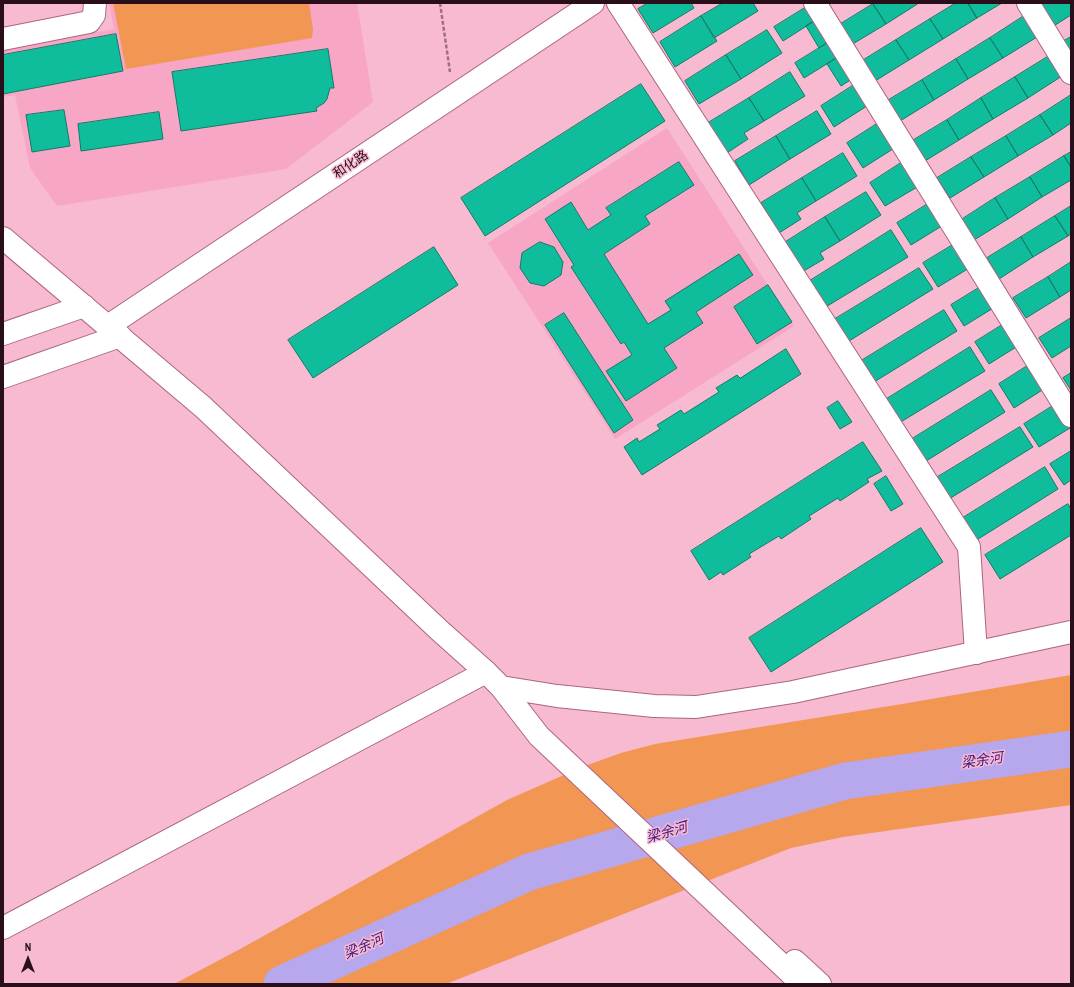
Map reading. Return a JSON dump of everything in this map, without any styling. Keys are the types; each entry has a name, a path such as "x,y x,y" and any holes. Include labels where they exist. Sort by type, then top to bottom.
{"street":[{"path":"3,39 89,22 94,15 95,3"},
{"path":"618,3 969,547 976,653"},
{"path":"815,3 1071,416"},
{"path":"1028,3 1071,73"},
{"name":"和化路","path":"3,378 114,331 454,96 592,4"},
{"path":"3,238 203,407 439,630 486,672 551,738 698,878 802,984"},
{"path":"3,334 84,306"},
{"path":"501,687 557,696 654,706 696,707 793,692 1071,632"},
{"path":"3,928 486,672"},
{"path":"698,878 820,984"}],"path":[{"path":"440,3 454,96"}],"shaded area":[{"path":"109,3 357,3 373,102 286,169 57,206 30,168 15,95 3,97 3,51 114,29"},
{"path":"113,3 309,3 313,29 312,38 126,69"},
{"path":"667,128 794,326 615,439 488,243"},
{"path":"1071,675 1071,805 843,837 791,848 446,984 174,984 242,948 507,800 582,767 621,753 655,744"}],"building":[{"path":"648,3 691,3 694,8 653,33 638,9"},
{"path":"723,3 753,3 758,11 714,38 701,16"},
{"path":"919,3 886,24 873,4"},
{"path":"956,3 968,3 977,18 943,39 930,19"},
{"path":"968,3 1002,3 977,18"},
{"path":"1041,3 1071,3 1071,15 1052,27 1038,5"},
{"path":"873,4 886,24 851,45 839,25"},
{"path":"808,6 816,20 783,41 774,27"},
{"path":"701,16 717,41 675,67 660,42"},
{"path":"1024,16 1037,37 1003,58 990,38"},
{"path":"930,19 943,39 909,60 896,40"},
{"path":"816,20 830,41 819,48 806,26"},
{"path":"767,30 782,53 741,79 726,55"},
{"path":"116,34 123,71 3,94 3,55"},
{"path":"1071,37 1071,56 1062,42"},
{"path":"990,38 1003,58 968,79 956,59"},
{"path":"896,40 909,60 875,81 862,61"},
{"path":"829,42 838,57 804,78 795,63"},
{"path":"328,49 334,88 330,88 327,99 316,108 317,111 181,131 172,72"},
{"path":"726,55 741,79 699,104 685,81"},
{"path":"1049,56 1062,76 1028,98 1015,77"},
{"path":"838,57 852,79 841,86 827,64"},
{"path":"956,59 968,79 934,100 922,80"},
{"path":"790,72 805,96 764,121 749,98"},
{"path":"1015,77 1028,98 993,119 981,98"},
{"path":"922,80 934,100 900,121 887,101"},
{"path":"641,84 665,121 485,236 461,198"},
{"path":"854,85 867,106 834,127 821,106"},
{"path":"1071,95 1071,123 1053,135 1040,115"},
{"path":"749,98 764,121 744,133 748,139 727,153 708,123"},
{"path":"981,98 993,119 959,140 947,120"},
{"path":"64,110 70,146 32,152 26,115"},
{"path":"817,111 831,134 790,159 776,136"},
{"path":"159,112 163,139 81,151 78,124"},
{"path":"1040,115 1053,135 1018,156 1006,136"},
{"path":"947,120 959,140 925,161 912,141"},
{"path":"880,122 896,147 863,168 847,143"},
{"path":"776,136 790,159 749,185 735,161"},
{"path":"1006,136 1018,156 984,177 971,157"},
{"path":"1071,152 1071,167 1064,156"},
{"path":"843,153 857,176 816,201 802,178"},
{"path":"1064,156 1071,167 1071,180 1042,197 1030,177"},
{"path":"971,157 984,177 950,198 937,178"},
{"path":"904,161 919,186 885,206 870,183"},
{"path":"679,162 694,185 645,216 650,224 604,254 648,324 671,310 665,301 739,254 753,275 696,312 703,323 664,348 677,368 626,401 606,371 632,355 624,342 621,344 571,267 574,265 545,219 571,202 588,230 611,215 606,208"},
{"path":"1030,177 1042,197 1008,219 995,198"},
{"path":"802,178 816,201 797,213 801,219 779,233 761,203"},
{"path":"866,192 881,215 840,241 825,217"},
{"path":"995,198 1008,219 974,240 961,220"},
{"path":"931,202 945,224 911,245 897,223"},
{"path":"1071,206 1071,234 1068,236 1055,216"},
{"path":"1055,216 1068,236 1033,257 1021,237"},
{"path":"825,217 840,241 820,253 824,259 802,272 784,243"},
{"path":"891,230 908,257 824,308 808,282"},
{"path":"1021,237 1033,257 999,279 987,258"},
{"path":"540,242 554,247 563,262 561,275 544,286 530,283 520,268 522,253"},
{"path":"956,243 971,267 938,287 923,263"},
{"path":"434,247 458,285 313,378 288,340"},
{"path":"1071,262 1071,290 1060,297 1048,277"},
{"path":"919,268 933,289 849,341 835,319"},
{"path":"1048,277 1060,297 1026,318 1013,298"},
{"path":"768,285 792,322 757,344 734,307"},
{"path":"982,286 995,307 964,326 951,305"},
{"path":"944,310 957,331 874,382 861,361"},
{"path":"564,313 633,420 614,433 545,325"},
{"path":"1071,318 1071,346 1052,358 1039,338"},
{"path":"1007,322 1021,344 989,364 975,342"},
{"path":"970,347 985,371 899,423 885,400"},
{"path":"786,349 801,374 642,475 624,447 637,438 639,442 660,429 657,425 681,410 684,414 719,392 716,388 737,375 740,378"},
{"path":"1032,363 1047,387 1014,408 999,384"},
{"path":"1071,373 1071,390 1063,378"},
{"path":"991,390 1005,412 926,461 912,439"},
{"path":"838,401 852,422 840,429 827,408"},
{"path":"1056,404 1070,428 1039,447 1024,424"},
{"path":"1020,427 1033,447 949,499 936,478"},
{"path":"863,442 882,471 867,479 869,482 840,501 838,498 809,516 811,519 781,539 779,536 749,554 751,557 723,575 721,572 709,580 691,551"},
{"path":"1071,451 1071,480 1064,485 1050,464"},
{"path":"1045,467 1058,489 975,541 961,519"},
{"path":"886,476 903,504 891,511 874,484"},
{"path":"1068,504 1071,509 1071,535 1000,579 985,555"},
{"path":"921,528 943,562 771,672 749,638"}],"waterway":[{"name":"梁余河","path":"282,984 529,872 845,781 1071,749"}]}
